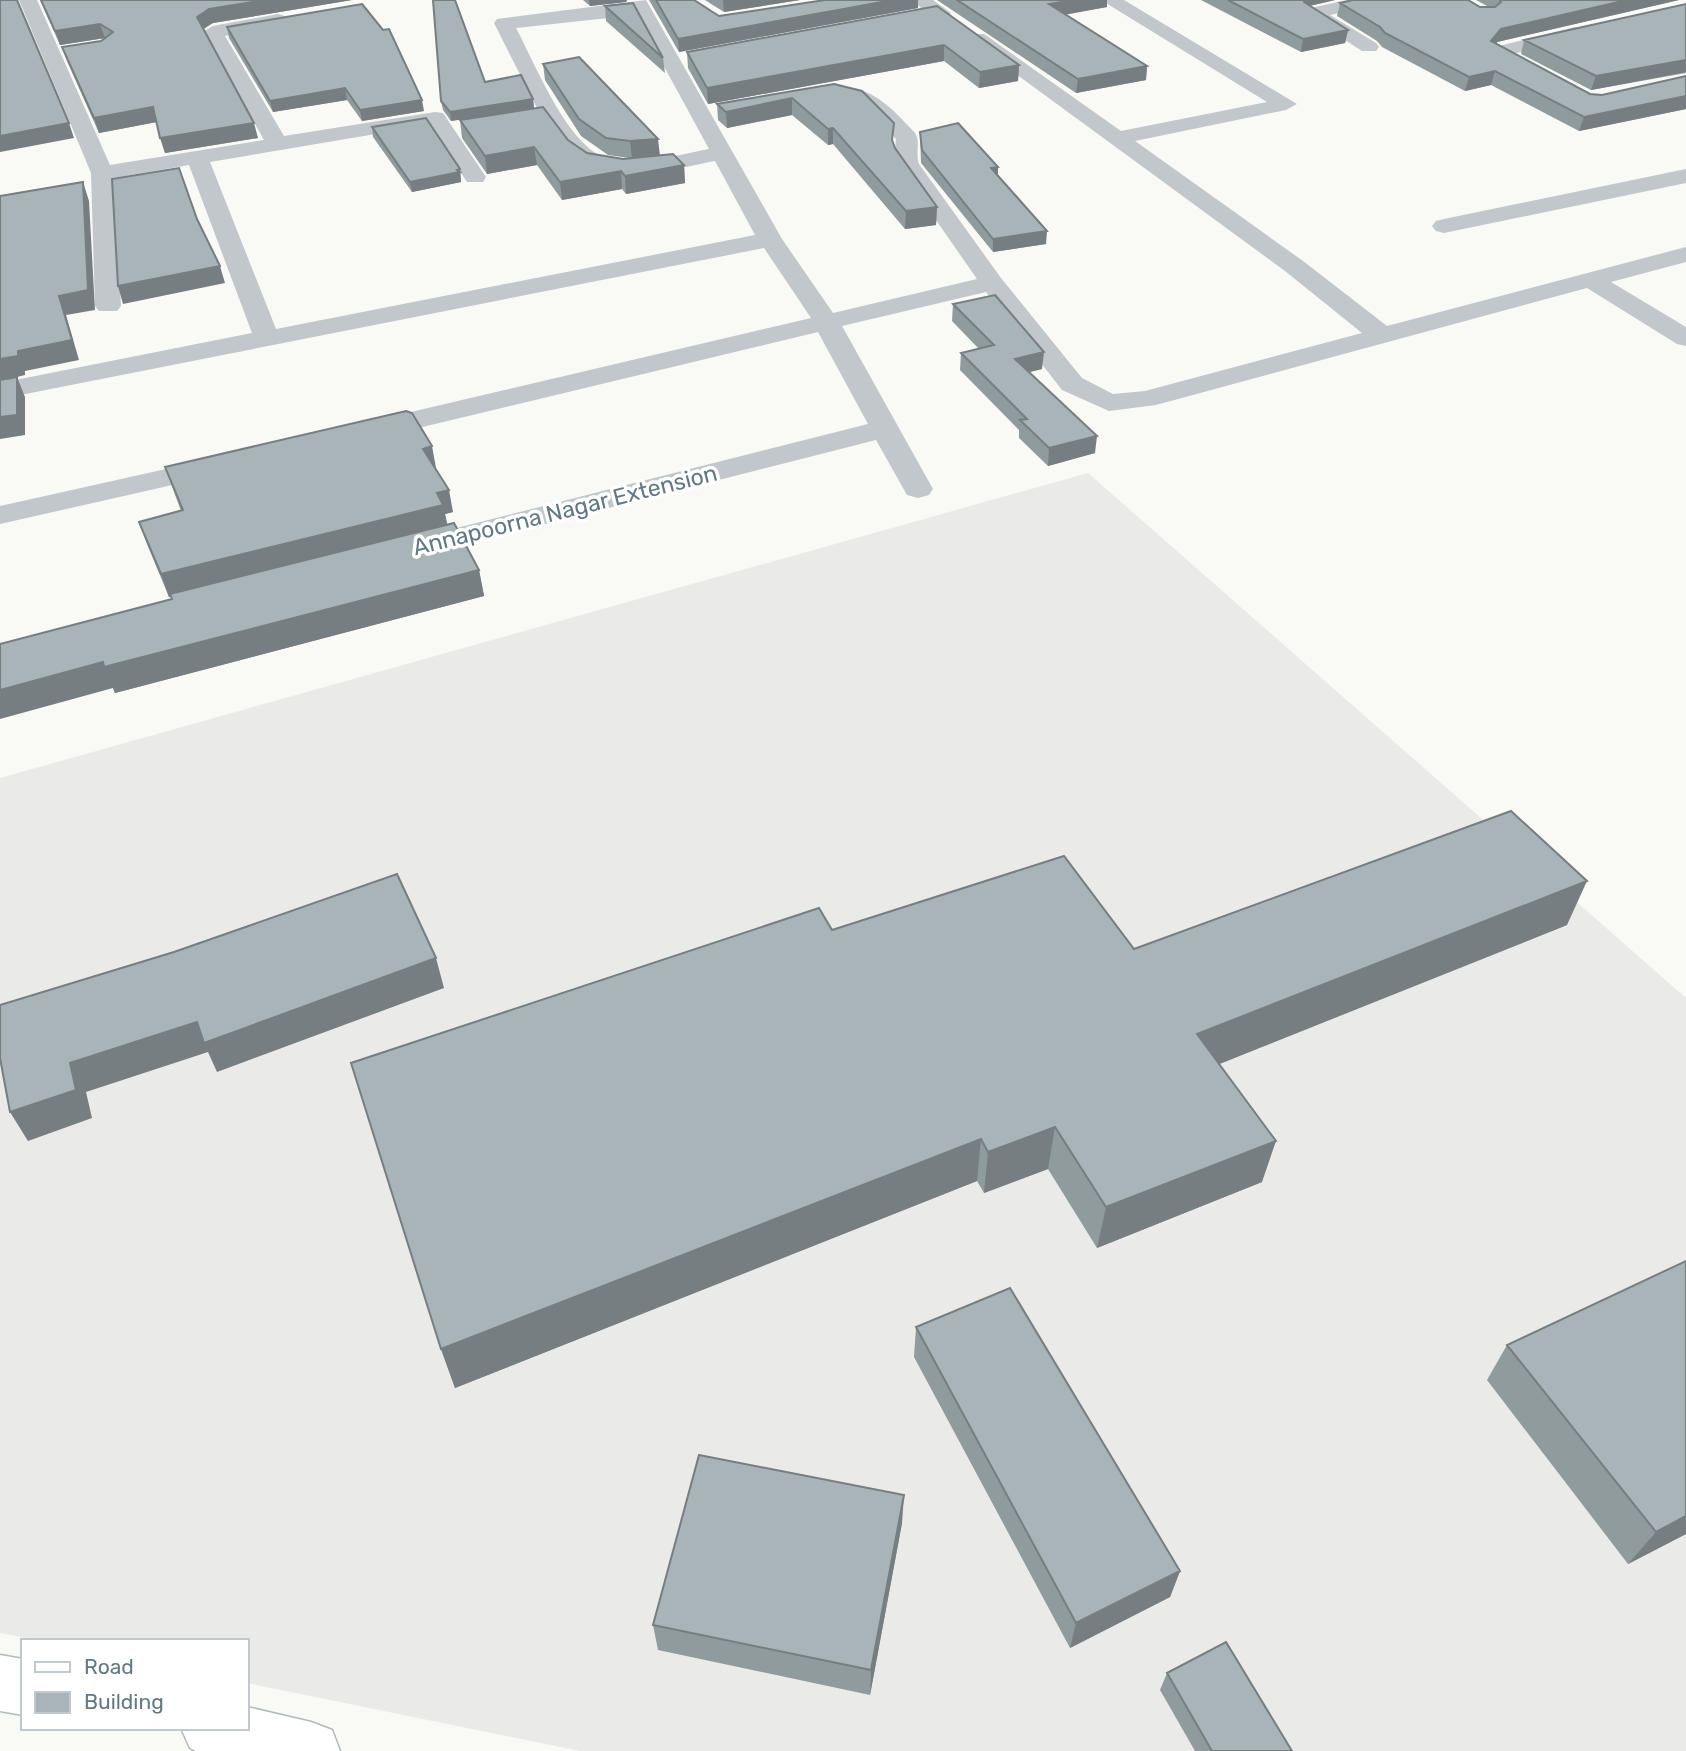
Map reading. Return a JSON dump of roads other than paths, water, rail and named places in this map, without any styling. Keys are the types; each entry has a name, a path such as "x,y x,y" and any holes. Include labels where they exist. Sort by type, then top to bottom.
{"main road":[{"path":"0,1683 21,1687"},
{"path":"218,1730 311,1751"}],"street":[{"path":"28,0 49,55 102,173 108,306"},
{"path":"920,0 1119,138 1294,265 1383,335"},
{"path":"1110,0 1286,104 1119,138"},
{"path":"1369,47 1313,13 1373,0"},
{"path":"723,153 636,166 609,166 588,159 551,114 504,23 639,5 679,60 701,114 723,153 770,239 825,320 918,489"},
{"path":"874,25 941,13"},
{"path":"277,144 213,32 291,18"},
{"path":"1551,81 1500,54 1502,51 1595,28"},
{"path":"49,55 71,52"},
{"path":"792,99 844,91 868,97 907,138 905,158 908,164 992,282 1072,384 1109,403 1146,399 1686,254"},
{"path":"701,114 727,110"},
{"path":"444,132 551,114"},
{"path":"102,173 435,118 475,177"},
{"path":"197,158 267,339"},
{"path":"1444,226 1686,176"},
{"path":"0,391 770,239"},
{"path":"1589,279 1686,338"},
{"path":"341,437 992,282"},
{"name":"Annapoorna Nagar Extension","path":"379,557 884,429"},
{"path":"0,515 247,460"}]}
